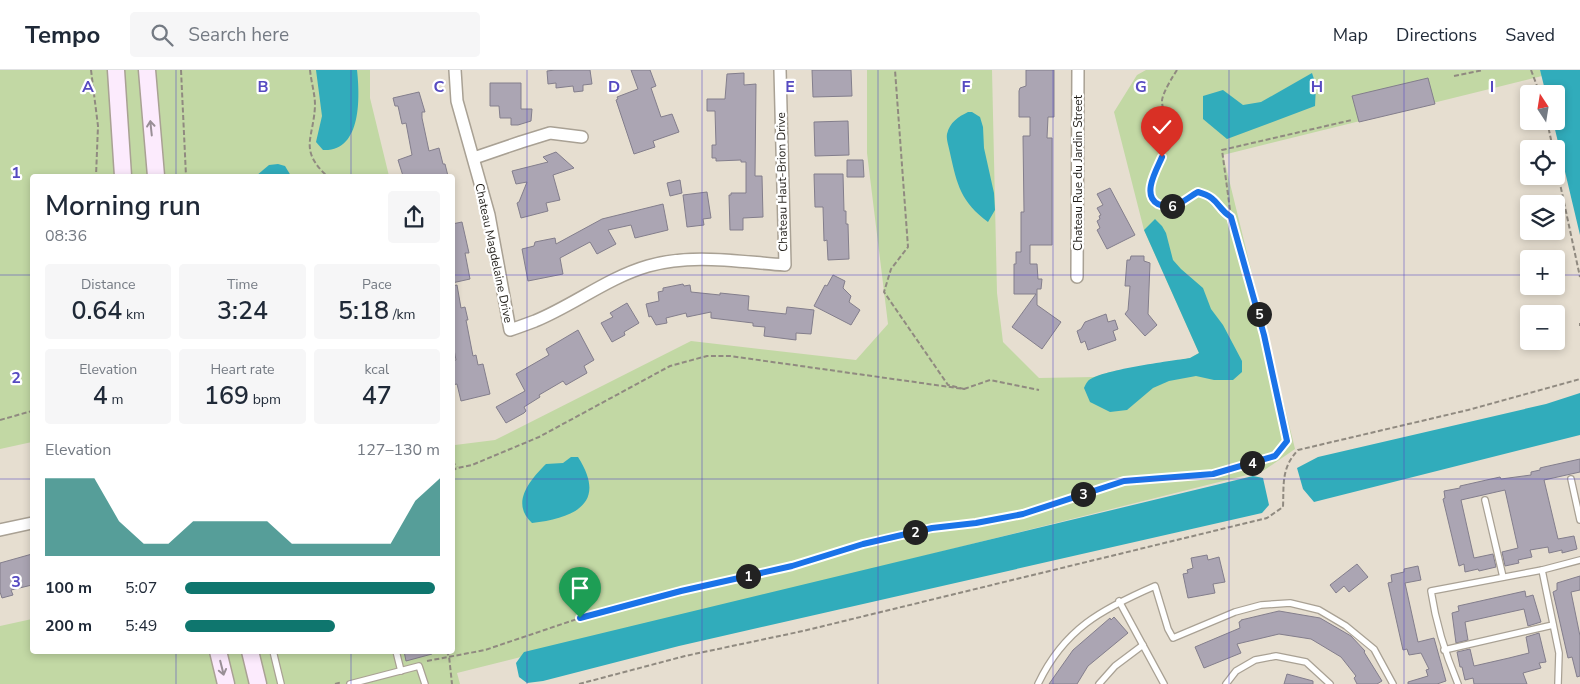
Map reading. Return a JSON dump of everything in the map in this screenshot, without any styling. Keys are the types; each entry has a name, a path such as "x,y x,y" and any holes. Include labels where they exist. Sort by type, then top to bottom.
{"street":[{"path":"116,70 123,174"},
{"path":"147,70 156,174"},
{"name":"Chateau Magdelaine Drive","path":"455,70 457,102 489,215 510,330 536,320 614,278 649,266 680,260 703,259 784,265"},
{"name":"Chateau Haut-Brion Drive","path":"780,70 784,265"},
{"name":"Chateau Rue du Jardin Street","path":"1077,277 1078,70"},
{"path":"474,158 550,133 582,137"},
{"path":"0,530 30,523"},
{"path":"219,654 226,684"},
{"path":"251,654 258,684"}],"lane":[{"path":"1571,479 1580,520"},
{"path":"1485,500 1503,578"},
{"path":"1458,684 1444,650 1435,618 1431,591 1542,570 1580,560"},
{"path":"1542,570 1559,653 1558,684"},
{"path":"1038,684 1057,652 1070,636 1097,614 1120,601 1155,586 1168,629 1173,638 1236,612 1261,605 1290,603 1319,610 1346,626 1374,650 1393,684"},
{"path":"1120,601 1164,684"},
{"path":"1444,650 1553,625"},
{"path":"1099,684 1115,666 1143,645"},
{"path":"274,654 281,684"},
{"path":"397,654 401,669"},
{"path":"1226,684 1236,671 1255,660 1276,656 1306,662 1330,684"},
{"path":"349,682 420,666 425,684"}],"path":[{"path":"91,70 98,126 96,174"},
{"path":"181,70 186,174"},
{"path":"310,70 315,104 309,149 316,166 325,174"},
{"path":"895,70 908,247 891,269 884,292 948,385 964,389"},
{"path":"1177,70 1162,99 1172,132 1171,145 1162,157 1153,179 1150,192 1152,200 1167,206 1175,205 1198,192 1216,200 1226,214 1231,217"},
{"path":"1454,76 1483,70"},
{"path":"1531,70 1537,85"},
{"path":"401,669 449,656 486,650 580,618 681,591 792,566 863,544 932,528 976,523 1023,514 1124,481 1213,474 1275,456 1287,441 1264,335 1231,217 1222,150 1352,120"},
{"path":"1560,185 1580,277"},
{"path":"455,465 457,468 472,465 539,437 670,366 707,356 730,356 964,389 990,380 1039,390"},
{"path":"579,684 684,656 803,631 1267,518 1283,507 1284,478 1288,460 1298,450 1468,410 1580,379"},
{"path":"0,420 30,412"},
{"path":"449,656 452,684"},
{"path":"335,684 349,682"}],"green space":[{"path":"0,70 370,70 370,98 389,174 30,174 30,442 0,449"},
{"path":"867,70 992,70 997,293 1003,342 1039,378 1094,377 1110,372 1190,358 1199,353 1144,230 1114,112 1137,75 1146,70 1540,70 1542,76 1223,155 1295,449 1263,471 457,673 460,684 0,684 0,626 30,619 30,654 455,654 455,445 495,440 691,341 856,360 888,324 867,153"}],"water":[{"path":"316,70 357,70 358,108 356,121 352,133 345,142 336,148 323,150 316,142 322,116"},
{"path":"1540,70 1580,70 1580,235 1565,172 1565,140 1558,140 1555,130 1565,130 1565,85 1544,85"},
{"path":"1312,73 1316,85 1315,106 1227,139 1203,119 1203,96 1223,90 1243,105 1261,102"},
{"path":"968,112 972,112 980,117 983,127 984,148 994,193 995,210 988,222 966,200 958,184 947,141 948,130 952,123"},
{"path":"278,164 285,166 290,174 258,174 269,165"},
{"path":"1155,219 1166,233 1173,260 1203,288 1211,309 1223,325 1242,361 1242,372 1233,380 1214,380 1196,376 1169,381 1153,388 1127,410 1110,412 1090,402 1084,388 1088,381 1106,373 1136,366 1190,358 1199,353 1144,230"},
{"path":"1580,393 1580,435 1314,502 1303,489 1297,468 1318,457 1546,404"},
{"path":"571,457 578,457 586,473 589,486 588,497 582,506 573,512 547,521 532,523 523,508 525,492 529,484 546,464 563,463"},
{"path":"1253,476 1263,478 1269,505 1262,513 679,646 543,681 527,683 519,677 516,663 524,652"}],"building":[{"path":"590,70 592,84 583,85 583,91 574,92 573,86 556,88 556,83 548,84 547,71"},
{"path":"631,70 650,70 656,86 651,88 661,117 672,114 679,132 653,141 655,147 634,154 616,100 618,99 617,97 638,89"},
{"path":"812,70 851,70 852,96 813,97"},
{"path":"1026,70 1054,70 1054,117 1048,117 1047,138 1052,138 1052,245 1030,245 1030,264 1037,264 1038,279 1042,279 1041,289 1037,289 1037,305 1061,322 1042,349 1012,327 1036,294 1014,294 1014,264 1016,264 1016,252 1021,252 1021,212 1024,212 1023,136 1030,136 1030,117 1019,117 1019,91 1020,88 1026,86"},
{"path":"744,73 744,85 756,84 755,176 762,176 763,217 743,218 743,230 730,230 729,195 731,193 746,193 746,162 741,162 741,160 716,161 716,158 712,158 712,145 716,145 715,111 707,111 707,99 725,99 727,74"},
{"path":"1428,78 1435,104 1359,122 1352,96"},
{"path":"490,83 521,83 521,109 532,109 531,121 511,125 511,118 500,118 499,106 490,106"},
{"path":"419,92 425,112 422,112 422,118 429,151 439,148 448,174 402,174 398,160 412,155 406,123 402,124 398,106 395,106 393,98"},
{"path":"848,121 849,155 815,156 814,122"},
{"path":"556,152 574,168 553,175 560,200 546,203 548,211 521,218 517,203 527,182 516,184 512,171 548,162 543,157"},
{"path":"847,160 863,160 864,177 847,177"},
{"path":"814,174 843,174 844,211 846,211 846,224 848,224 849,259 828,260 827,240 824,241 823,207 815,207"},
{"path":"680,180 682,193 670,196 667,183"},
{"path":"1110,188 1135,235 1107,249 1097,230 1100,228 1097,221 1101,215 1097,208 1103,205 1097,194"},
{"path":"707,192 711,218 703,219 704,225 687,227 683,195"},
{"path":"663,204 668,230 635,238 631,225 608,230 616,244 597,254 590,242 560,258 563,274 528,281 522,249 534,246 535,242 555,238 556,244 602,219"},
{"path":"462,222 469,253 465,253 470,279 455,282 455,223"},
{"path":"1131,256 1144,256 1144,261 1150,263 1148,314 1157,325 1145,336 1125,314 1128,310 1130,286 1125,286 1127,260 1130,260"},
{"path":"833,275 845,281 843,288 851,296 849,302 860,310 851,325 814,306 825,285 827,286"},
{"path":"683,284 684,286 690,285 691,292 749,296 748,310 786,314 787,307 814,310 811,334 796,333 796,340 764,336 765,327 753,326 753,323 711,318 711,312 687,317 686,313 666,318 667,323 656,325 651,316 649,317 646,304 659,301 658,292 663,291 663,288"},
{"path":"455,285 457,285 461,308 465,307 473,356 476,355 478,365 483,364 490,394 461,401 457,384 455,384"},
{"path":"627,303 639,323 624,332 625,335 612,342 601,323 613,317 610,313"},
{"path":"1106,314 1108,322 1115,320 1118,329 1113,331 1116,340 1088,350 1085,341 1081,343 1077,331 1081,329 1085,322"},
{"path":"578,330 594,360 584,366 587,373 566,385 563,381 539,395 540,397 524,407 526,411 524,413 506,423 496,407 525,391 516,374 549,355 546,349"},
{"path":"1580,459 1580,472 1544,480 1558,539 1574,536 1577,549 1562,553 1562,550 1549,553 1548,547 1530,550 1532,557 1518,560 1519,563 1505,566 1502,552 1518,548 1505,490 1461,500 1474,558 1493,554 1496,567 1465,572 1464,564 1459,566 1443,499 1445,498 1444,491 1500,477 1501,479 1531,475 1531,472 1540,470 1540,468"},
{"path":"30,555 30,585 11,590 13,595 2,598 0,592 0,563"},
{"path":"1207,555 1208,560 1219,557 1225,582 1213,584 1215,593 1188,598 1183,574 1188,573 1187,570 1193,568 1191,558"},
{"path":"1357,564 1368,577 1349,592 1344,586 1336,593 1330,585"},
{"path":"1418,566 1421,580 1405,583 1418,642 1434,638 1446,681 1437,684 1408,684 1408,682 1428,676 1426,670 1429,669 1421,653 1409,655 1407,649 1403,650 1388,583 1392,582 1391,575 1404,572 1404,569"},
{"path":"1580,576 1580,590 1571,592 1580,636 1580,676 1577,677 1572,657 1568,658 1553,592 1557,590 1557,583"},
{"path":"1525,591 1526,597 1533,595 1541,622 1528,626 1524,609 1465,622 1468,640 1456,643 1452,613 1459,611 1458,606"},
{"path":"1279,611 1320,618 1351,636 1365,651 1382,681 1377,684 1357,684 1354,678 1356,676 1341,657 1311,639 1279,634 1237,644 1241,653 1204,668 1195,647 1240,628 1239,622 1241,620"},
{"path":"1114,617 1128,633 1088,666 1077,684 1049,684 1073,650 1110,618 1111,620"},
{"path":"1539,633 1546,662 1539,663 1541,668 1523,673 1527,684 1474,684 1473,678 1465,680 1457,652 1470,649 1474,666 1509,658 1529,653 1526,637"},
{"path":"405,654 432,654 406,661"},
{"path":"1287,674 1313,681 1313,684 1284,684"}],"route":[{"path":"580,618 681,591 792,566 863,544 932,528 976,523 1023,514 1124,481 1213,474 1275,456 1287,441 1264,335 1231,217 1226,214 1216,200 1198,192 1175,205 1167,206 1152,200 1150,192 1153,179 1162,157"}]}
